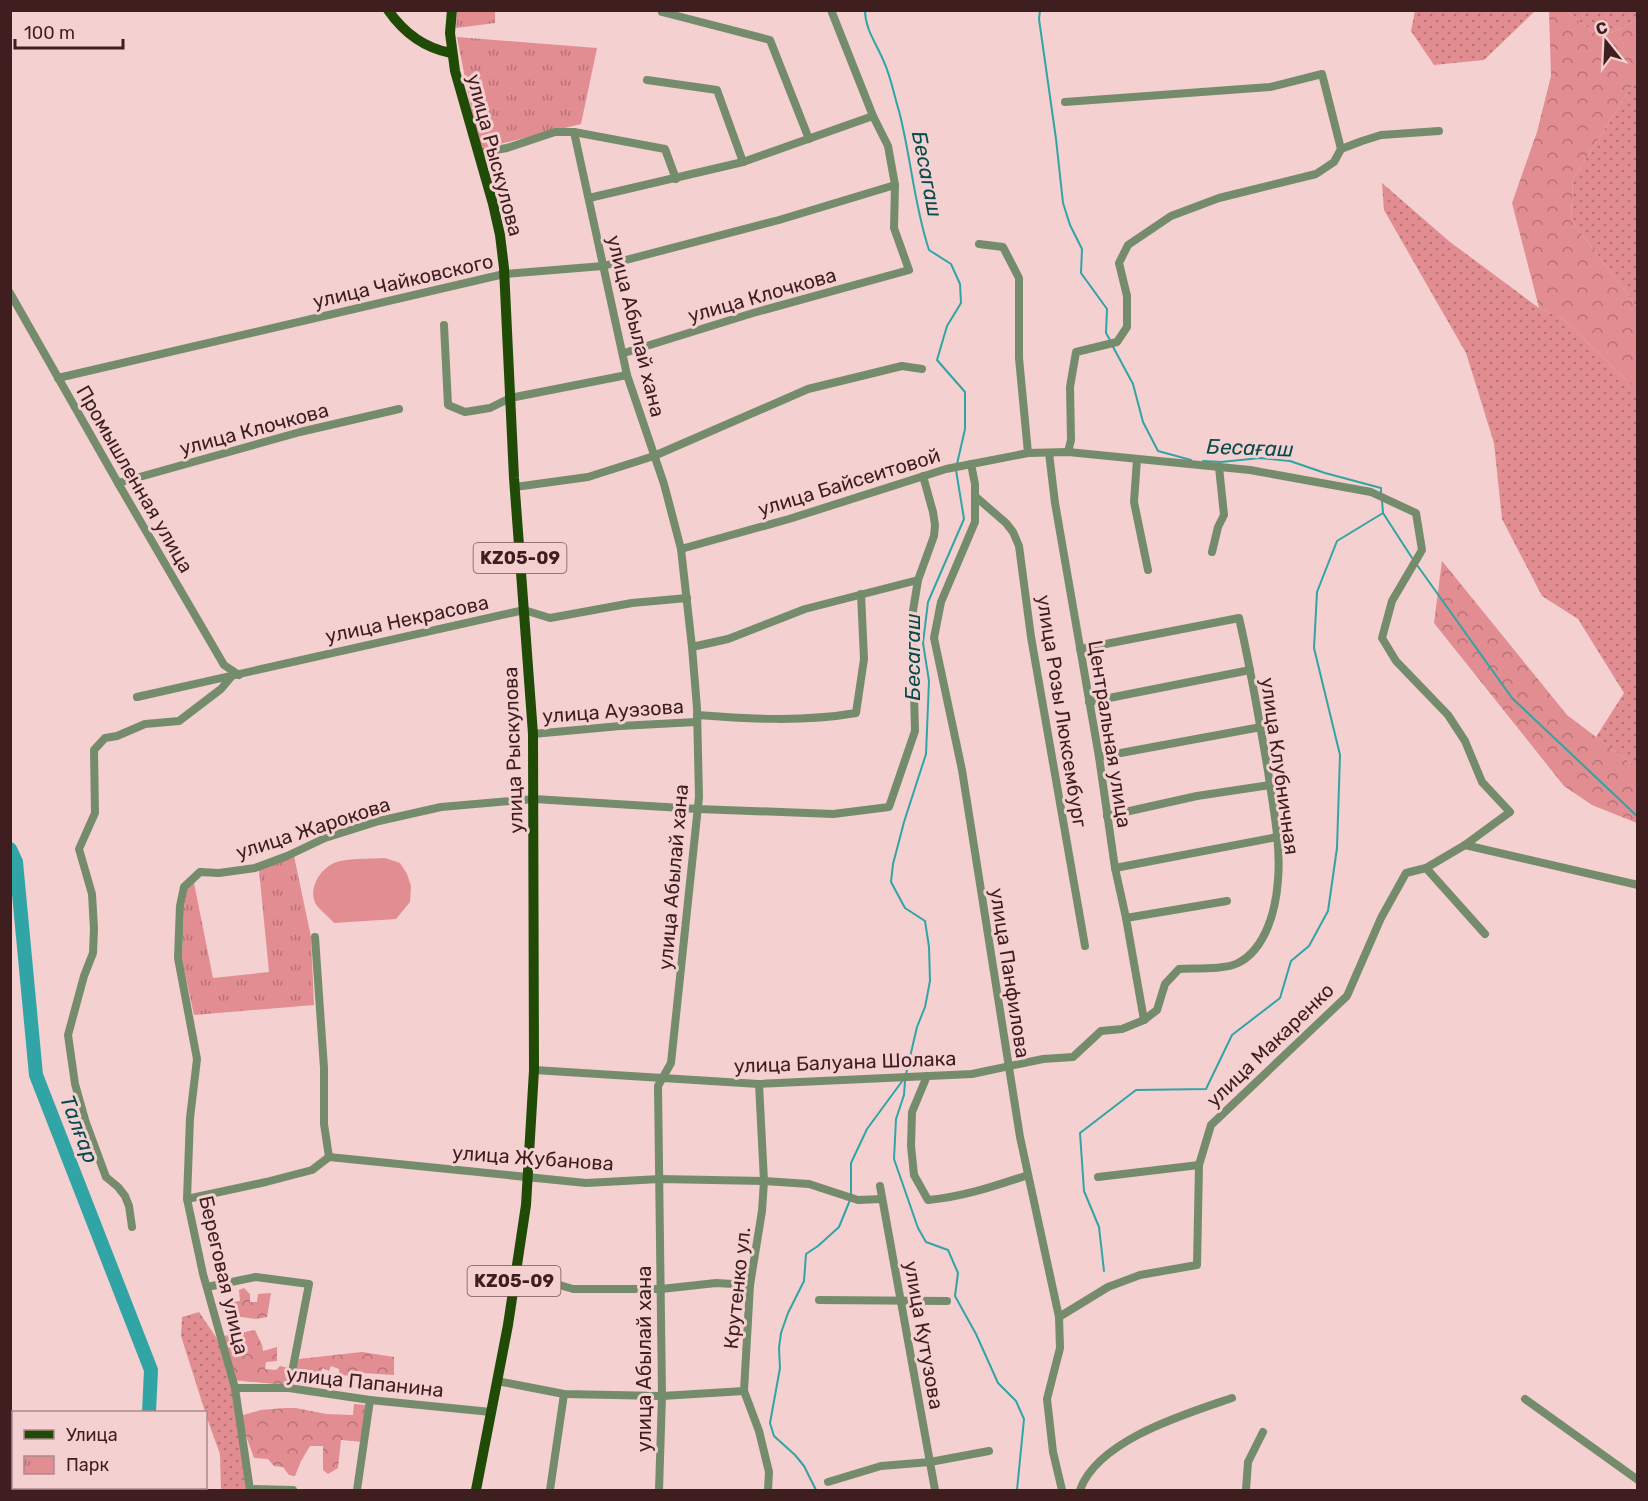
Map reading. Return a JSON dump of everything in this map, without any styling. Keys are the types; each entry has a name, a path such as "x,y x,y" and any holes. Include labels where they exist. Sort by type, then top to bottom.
{"main road":[{"path":"388,10 405,32 415,39 438,51 451,53"},
{"name":"улица Рыскулова","path":"452,10 451,53 455,72 500,235 533,734 534,1070 528,1176 516,1272 476,1491"}],"street":[{"path":"831,10 873,116 888,147 895,185"},
{"path":"662,12 770,40 809,139"},
{"path":"1065,102 1270,87 1322,74 1341,149 1334,162 1316,174 1219,198 1171,216 1128,245 1119,263 1127,296 1127,327 1117,342 1076,352 1070,387 1071,440 1068,452"},
{"path":"647,80 717,90 743,162"},
{"path":"589,198 743,162 873,116"},
{"path":"1341,149 1382,135 1439,131"},
{"path":"478,153 507,148 555,132 574,132 665,149 676,178"},
{"name":"улица Абылай хана","path":"574,132 627,375 681,549 692,646 697,718 699,797 676,1024 671,1063 658,1086 662,1395 659,1491"},
{"name":"улица Чайковского","path":"58,378 504,274 603,266 779,220 895,185"},
{"name":"улица Клочкова","path":"624,354 753,313 909,270 894,228 895,185"},
{"path":"979,244 1003,247 1019,278 1019,358 1028,453"},
{"name":"Промышленная улица","path":"10,293 224,665 236,675"},
{"path":"444,325 448,405 465,412 490,408 510,398 627,375"},
{"path":"515,487 588,477 654,456 808,389 902,366 922,369"},
{"name":"улица Клочкова","path":"118,483 300,432 399,409"},
{"name":"улица Байсеитовой","path":"681,549 789,519 946,469 1028,453 1068,452 1250,470 1371,492 1416,513 1422,550 1392,602 1382,638 1396,661 1448,715 1465,741 1482,782 1510,812 1465,845 1425,868"},
{"name":"Центральная улица","path":"1049,453 1055,503 1099,757 1115,868 1144,1020"},
{"path":"1137,459 1134,502 1148,570"},
{"name":"улица Панфилова","path":"967,465 976,497 975,522 941,602 934,638 962,771 1028,1175 1059,1317 1060,1348 1047,1399 1053,1452 1062,1491"},
{"path":"1212,552 1218,527 1224,515 1219,467"},
{"path":"692,646 728,639 806,609 918,580 934,536 935,525 923,476"},
{"name":"улица Розы Люксембург","path":"976,497 1006,523 1019,546 1031,637 1085,946"},
{"name":"улица Жарокова","path":"184,887 200,872 219,873 255,868 325,838 379,821 441,807 534,799 833,814 889,807 915,731 912,616 918,580"},
{"name":"улица Ауэзова","path":"533,734 697,718 823,717 856,712 864,659 861,594"},
{"name":"улица Некрасова","path":"137,697 524,610 550,618 632,603 687,598"},
{"name":"улица Клубничная","path":"1080,649 1239,618 1261,727 1277,837 1278,880 1272,919 1256,949 1238,963 1227,966 1179,969 1165,984 1157,1010 1144,1020"},
{"path":"1089,702 1250,670"},
{"path":"132,1227 125,1196 106,1177 86,1123 75,1084 68,1035 84,976 93,953 92,894 79,849 96,813 94,750 105,738 117,736 145,724 178,721 236,675"},
{"path":"1099,757 1261,727"},
{"path":"1107,816 1197,796 1270,784"},
{"path":"1115,868 1277,837"},
{"path":"1465,845 1638,885"},
{"path":"1425,868 1485,934"},
{"name":"улица Макаренко","path":"1059,1317 1108,1287 1140,1275 1197,1265 1199,1165 1211,1125 1347,996 1380,918 1406,873 1425,868"},
{"name":"Береговая улица","path":"184,887 180,906 178,958 196,1059 190,1118 187,1199 207,1287 236,1388 250,1490"},
{"path":"1126,918 1227,901"},
{"path":"187,1199 312,1170 329,1158 324,1124 324,1068 315,937"},
{"name":"улица Балуана Шолака","path":"534,1070 759,1084 972,1074 1043,1059 1073,1058 1101,1031 1122,1029 1144,1020"},
{"path":"927,1076 912,1112 910,1146 914,1175 928,1200 981,1191 1028,1175"},
{"name":"Крутенко ул.","path":"759,1084 764,1181 762,1211 750,1285 744,1390 759,1431 769,1472 768,1491"},
{"name":"улица Жубанова","path":"329,1158 586,1183 660,1179 809,1184 858,1200 882,1199"},
{"path":"1098,1177 1199,1165"},
{"name":"улица Кутузова","path":"880,1186 935,1491"},
{"path":"516,1272 573,1289 661,1289 716,1283 750,1285"},
{"path":"207,1287 256,1277 309,1284 289,1388"},
{"path":"819,1300 946,1301"},
{"path":"497,1381 564,1394 662,1395 744,1390"},
{"name":"улица Папанина","path":"236,1388 289,1388 370,1400 491,1412"},
{"path":"550,1491 564,1394"},
{"path":"1080,1491 1084,1480 1103,1457 1161,1422 1232,1398"},
{"path":"357,1491 370,1400"},
{"path":"1525,1400 1638,1480"},
{"path":"1246,1491 1248,1462 1263,1432"},
{"path":"828,1482 881,1466 930,1462 989,1451"},
{"path":"250,1490 293,1491"}],"green space":[{"path":"1415,10 1535,11 1484,60 1434,65 1411,31"},
{"path":"457,11 495,11 495,23 456,28"},
{"path":"1549,11 1566,11 1601,38 1637,18 1637,78 1573,179 1571,220 1637,307 1637,390 1563,319 1539,308 1512,203 1537,132 1551,76"},
{"path":"1566,11 1637,11 1636,20 1601,38"},
{"path":"457,37 597,48 581,124 479,149"},
{"path":"1637,78 1637,307 1571,220 1573,179"},
{"path":"1382,183 1450,242 1539,308 1563,319 1637,390 1637,768 1596,737 1624,693 1578,619 1542,596 1502,519 1494,443 1466,353 1384,210"},
{"path":"1442,561 1567,715 1637,768 1637,823 1592,805 1564,786 1434,623"},
{"path":"294,856 311,937 314,1005 194,1015 182,959 187,889 194,883 213,978 269,972 259,870"},
{"path":"385,858 400,863 411,886 410,902 396,919 334,923 317,906 313,894 314,887 319,875 329,866 345,860"},
{"path":"244,1288 250,1294 250,1302 257,1302 258,1294 271,1293 267,1317 256,1319 234,1316 231,1311 221,1309 224,1303 240,1301 239,1290"},
{"path":"199,1312 220,1343 226,1371 238,1404 250,1490 221,1490 220,1454 181,1336 182,1317"},
{"path":"255,1330 263,1351 277,1347 277,1361 266,1362 265,1369 276,1370 280,1366 289,1368 286,1385 233,1380 224,1336"},
{"path":"362,1352 394,1357 394,1375 362,1373 355,1376 339,1375 339,1369 331,1366 329,1371 323,1368 319,1375 308,1372 305,1378 293,1379 299,1359"},
{"path":"354,1404 365,1405 364,1442 341,1440 338,1468 328,1474 323,1470 323,1446 310,1446 295,1476 289,1475 283,1467 274,1466 268,1459 254,1458 243,1427 243,1415 261,1410 296,1408 326,1414 353,1415"}],"waterway":[{"name":"Бесагаш","path":"865,10 867,24 891,80 929,250 951,264 960,284 961,303 947,326 937,360 965,392 965,429 957,464"},
{"name":"Бесағаш","path":"1040,10 1039,19 1063,203 1070,225 1082,249 1081,273 1107,309 1106,333 1110,340"},
{"name":"Бесағаш","path":"1112,345 1133,384 1143,422 1158,451 1191,460"},
{"name":"Бесағаш","path":"1203,461 1221,462 1260,458 1290,461 1381,488 1381,495"},
{"name":"Бесагаш","path":"906,1074 930,981 929,947 925,921 905,908 891,882 893,864 904,822 926,754 929,681 923,643 928,602 964,519 956,470"},
{"name":"Бесағаш","path":"1382,500 1383,513 1414,561"},
{"path":"1104,1271 1099,1227 1084,1191 1080,1133 1136,1090 1206,1089 1232,1035 1280,998 1291,961 1309,946 1328,911 1337,848 1340,755 1314,648 1317,592 1337,541 1383,513"},
{"name":"Бесағаш","path":"1417,565 1512,698 1638,817"},
{"name":"Талғар","path":"10,849 16,862 36,1075 151,1370 149,1411"},
{"path":"851,1194 851,1163 867,1129 903,1080"},
{"path":"905,1080 904,1095 896,1119 894,1159 918,1228 926,1242 948,1250 958,1273 955,1296 976,1334 998,1383 1016,1401 1024,1419 1017,1490"},
{"path":"816,1490 804,1466 774,1436 770,1423 780,1368 781,1333 804,1281 806,1254 839,1227 850,1200"}]}
